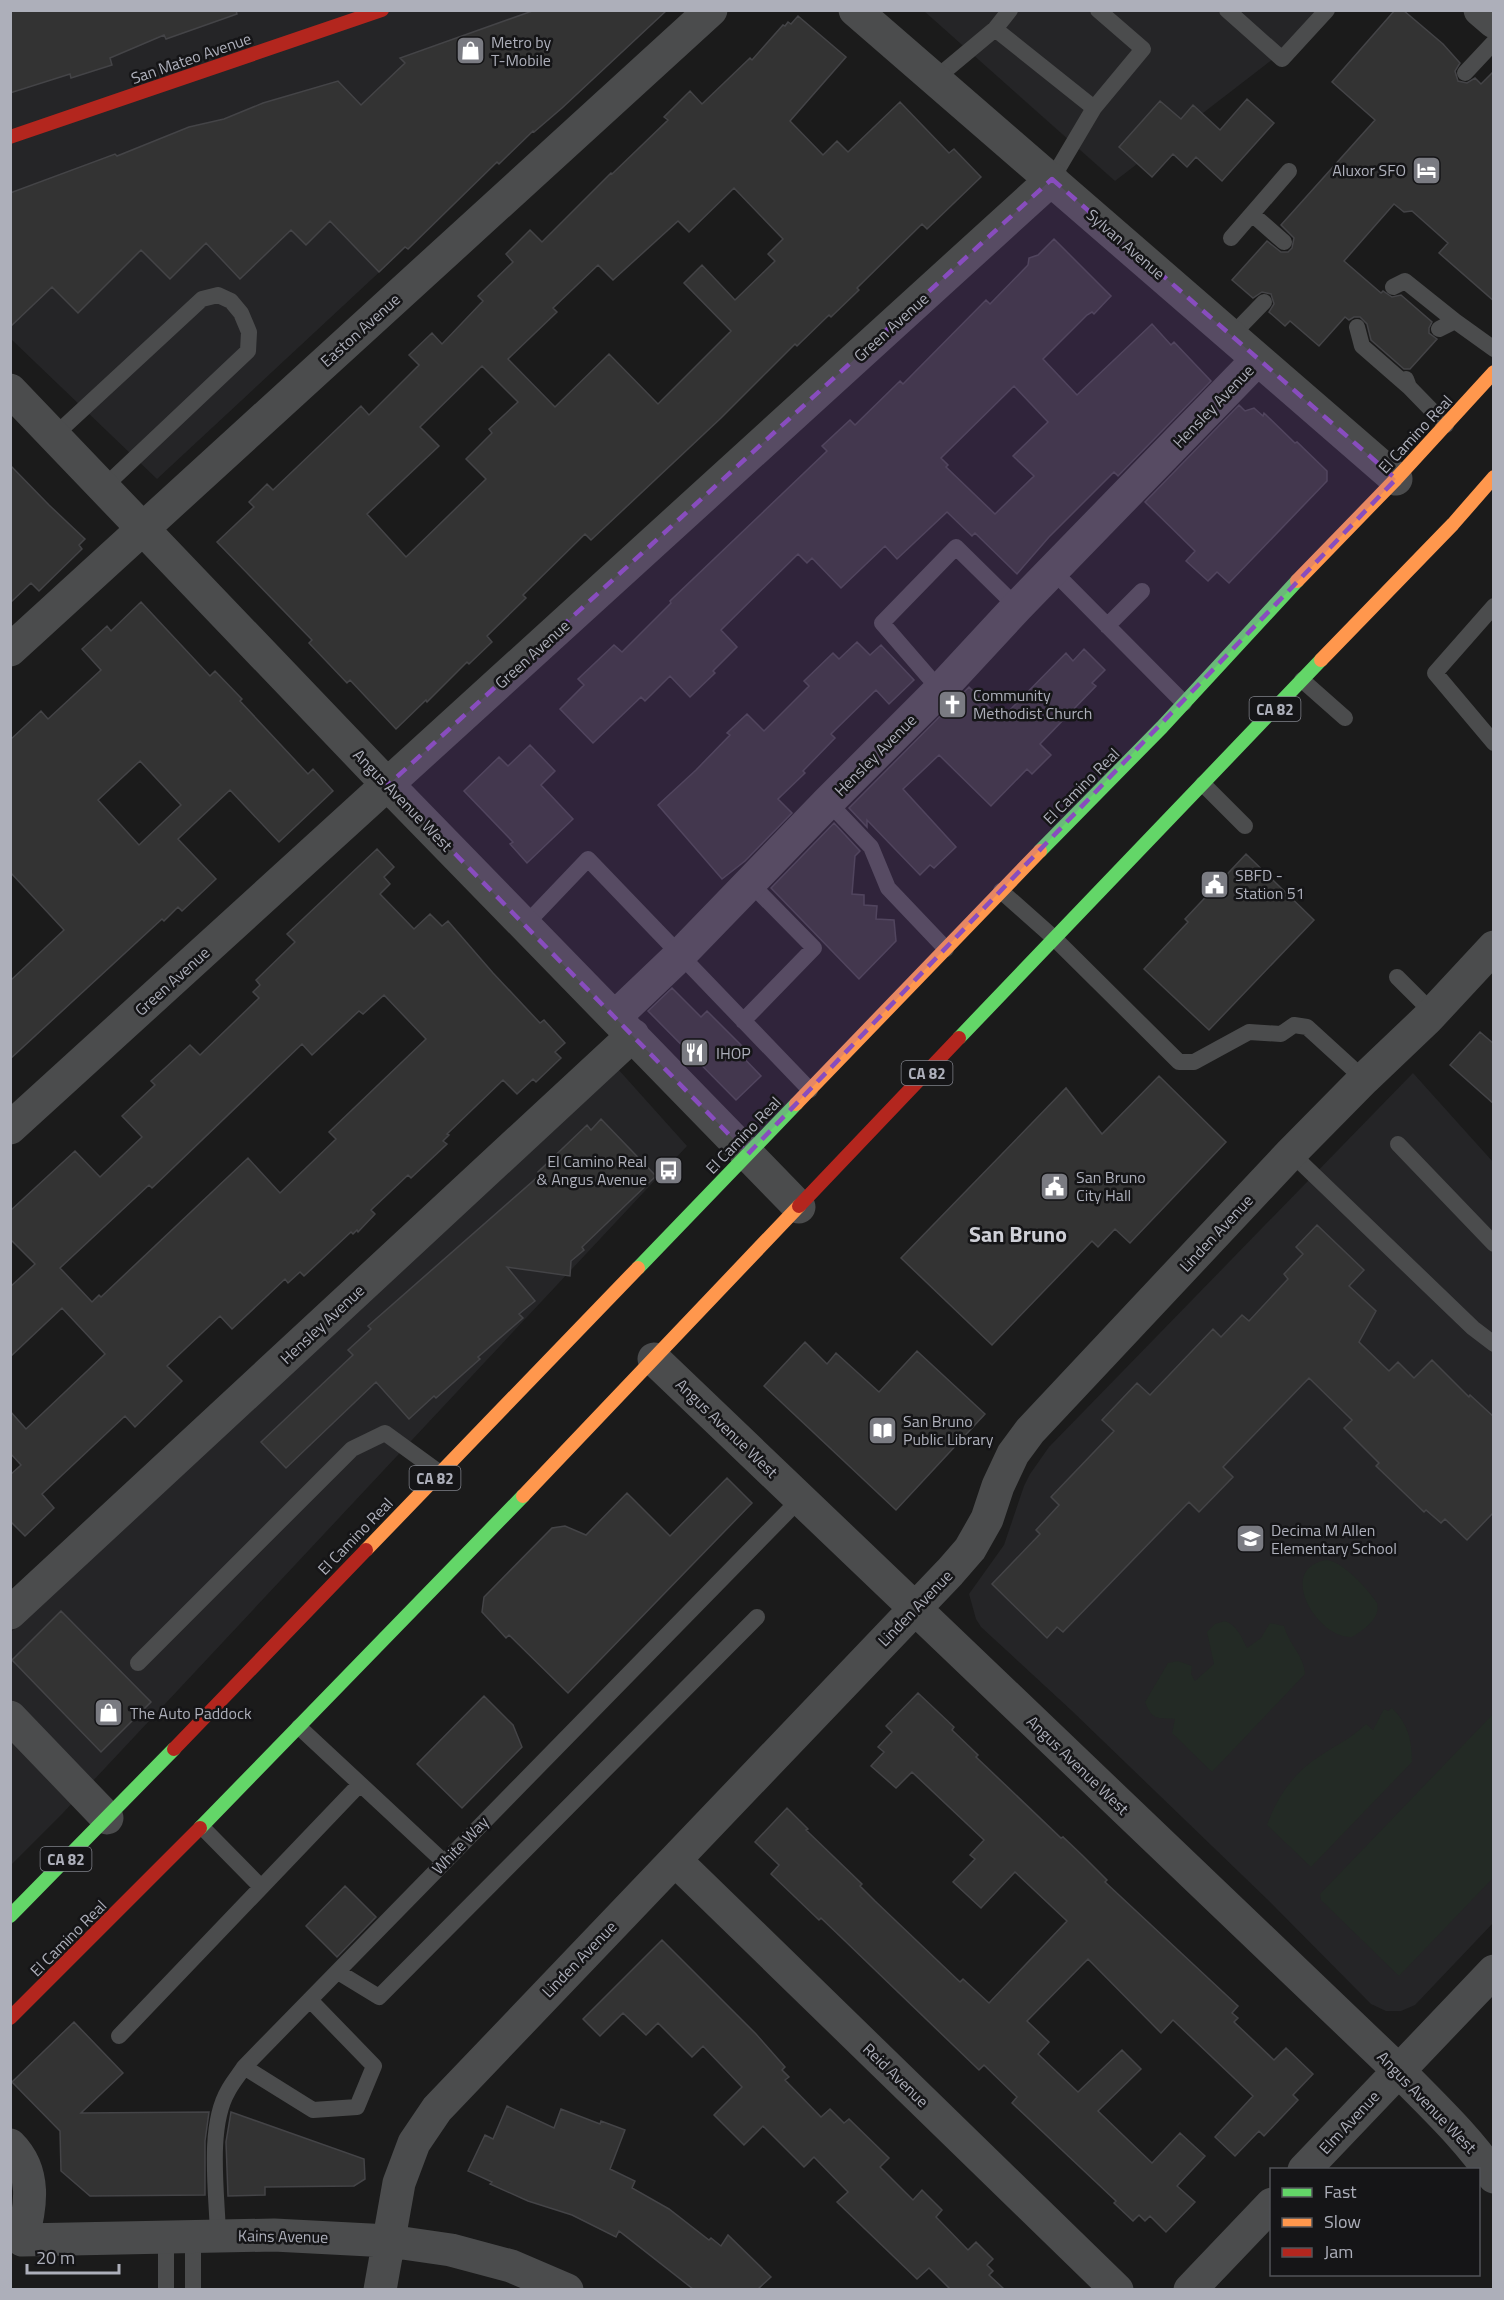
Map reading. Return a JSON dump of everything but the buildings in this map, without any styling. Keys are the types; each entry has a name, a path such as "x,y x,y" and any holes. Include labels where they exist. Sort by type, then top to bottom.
{"main road":[{"name":"San Mateo Avenue","path":"10,137 382,10"},
{"name":"El Camino Real","path":"10,1916 1184,703 1494,372"},
{"name":"El Camino Real","path":"10,2018 202,1827 654,1359 1054,938 1453,524 1494,477"}],"street":[{"name":"Easton Avenue","path":"10,650 711,10"},
{"name":"Sylvan Avenue","path":"855,10 1396,479"},
{"path":"1480,10 1494,22"},
{"name":"Green Avenue","path":"10,1128 1052,179"},
{"name":"Hensley Avenue","path":"10,1613 624,1026 680,955 749,882 940,690 1017,607 1054,572 1257,360"},
{"name":"Angus Avenue West","path":"10,390 388,785 799,1207"},
{"name":"Linden Avenue","path":"380,2289 399,2183 414,2144 437,2109 970,1549 987,1519 998,1486 1013,1454 1030,1431 1291,1153 1433,1013 1494,947"},
{"name":"Angus Avenue West","path":"654,1359 1398,2070 1448,2121 1494,2177"},
{"path":"10,1717 107,1818"},
{"name":"Reid Avenue","path":"675,1860 1118,2289"},
{"name":"Elm Avenue","path":"1305,2168 1494,1971"},
{"name":"Kains Avenue","path":"10,2145 18,2152 30,2181 30,2211 16,2246 192,2236 309,2236 389,2241 451,2250 511,2266 567,2289"},
{"path":"1191,2289 1270,2206"}],"lane":[{"path":"935,79 995,29 1010,10"},
{"path":"1052,179 1094,108 1143,49 1098,10"},
{"path":"1227,10 1282,59 1328,10"},
{"path":"995,29 1094,108"},
{"path":"1465,73 1494,42"},
{"path":"1231,238 1289,171"},
{"path":"1252,214 1284,242"},
{"path":"1393,287 1405,281 1423,305 1455,321 1494,349"},
{"path":"55,435 202,299 218,295 231,301 241,313 249,332 248,351 104,487"},
{"path":"1231,336 1264,302"},
{"path":"1439,329 1455,321"},
{"path":"1357,327 1362,346 1409,387 1446,425"},
{"path":"1380,348 1385,366"},
{"path":"1403,370 1409,387"},
{"path":"940,690 882,623 956,547 1017,607"},
{"path":"1054,572 1184,703"},
{"path":"1107,626 1142,591"},
{"path":"1494,606 1435,673 1494,743"},
{"path":"1302,680 1345,718"},
{"path":"1203,783 1245,826"},
{"path":"828,802 871,847 888,888 946,949"},
{"path":"525,925 588,859 810,1090"},
{"path":"743,1021 814,948 749,882"},
{"path":"1001,891 1054,938 1179,1062 1194,1062 1249,1032 1281,1034 1294,1025 1307,1027 1364,1079"},
{"path":"1397,977 1433,1013"},
{"path":"1398,1144 1494,1244"},
{"path":"1291,1153 1473,1328 1491,1336"},
{"path":"138,1663 352,1449 385,1433 440,1473"},
{"name":"White Way","path":"166,2289 192,2236 220,2112 227,2092 244,2067 800,1499"},
{"path":"338,1972 379,1997 757,1617"},
{"path":"299,1727 444,1862"},
{"path":"119,2036 360,1784"},
{"path":"202,1827 261,1887"},
{"path":"244,2067 314,2110 357,2107 374,2066 310,2000"},
{"path":"192,2236 193,2289"}],"highlighted area":[{"path":"1052,179 1396,479 748,1154 388,785"}],"shaded area":[{"path":"10,11 660,11 157,479 11,339"},
{"path":"924,11 1335,11 1115,181"},
{"path":"609,1059 687,1146 62,1814 11,1865 11,1632"},
{"name":"Decima M Allen Elementary School","path":"1413,1073 1493,1162 1493,1923 1415,2005 1401,2011 1386,2011 1371,2004 1268,1900 1071,1710 981,1627 976,1619 969,1594 1004,1545 1024,1486 1049,1447"},
{"path":"1327,1560 1347,1571 1377,1603 1378,1608 1374,1619 1352,1637 1339,1635 1326,1627 1315,1616 1307,1602 1303,1588 1304,1576 1312,1566"},
{"path":"1225,1621 1236,1629 1247,1648 1261,1638 1270,1623 1284,1626 1302,1661 1305,1674 1212,1772 1172,1733 1175,1719 1156,1717 1150,1712 1145,1702 1168,1663 1178,1661 1192,1666 1191,1674 1195,1681 1214,1664 1207,1632 1215,1624"},
{"path":"1392,1708 1402,1720 1408,1733 1412,1762 1311,1867 1267,1825 1276,1805 1294,1777 1311,1762 1366,1724 1373,1730 1384,1709 1388,1711"},
{"path":"1493,1714 1493,1878 1399,1976 1321,1900 1320,1894"}],"traffic: fast":[{"path":"1040,851 1162,727 1297,581"},
{"path":"959,1038 1321,660"},
{"path":"638,1268 796,1104"},
{"path":"200,1828 523,1496"},
{"path":"10,1916 174,1749"}],"traffic: slow":[{"path":"1297,581 1396,479 1494,372"},
{"path":"1321,660 1453,524 1494,477"},
{"path":"796,1104 1040,851"},
{"path":"523,1496 799,1206"},
{"path":"366,1550 638,1268"}],"traffic: jam":[{"path":"10,137 382,10"},
{"path":"799,1206 959,1038"},
{"path":"174,1749 366,1550"},
{"path":"10,2018 200,1828"}],"place":[{"name":"Metro by T-Mobile","path":"470,51"},
{"name":"Aluxor SFO","path":"1427,170"},
{"name":"Community Methodist Church","path":"952,704"},
{"name":"SBFD - Station 51","path":"1214,884"},
{"name":"IHOP","path":"695,1053"},
{"name":"El Camino Real & Angus Avenue","path":"668,1170"},
{"name":"San Bruno City Hall","path":"1055,1186"},
{"name":"San Bruno Public Library","path":"882,1430"},
{"name":"Decima M Allen Elementary School","path":"1250,1539"},
{"name":"The Auto Paddock","path":"109,1713"}],"district":[{"name":"San Bruno","path":"1018,1234"}]}
